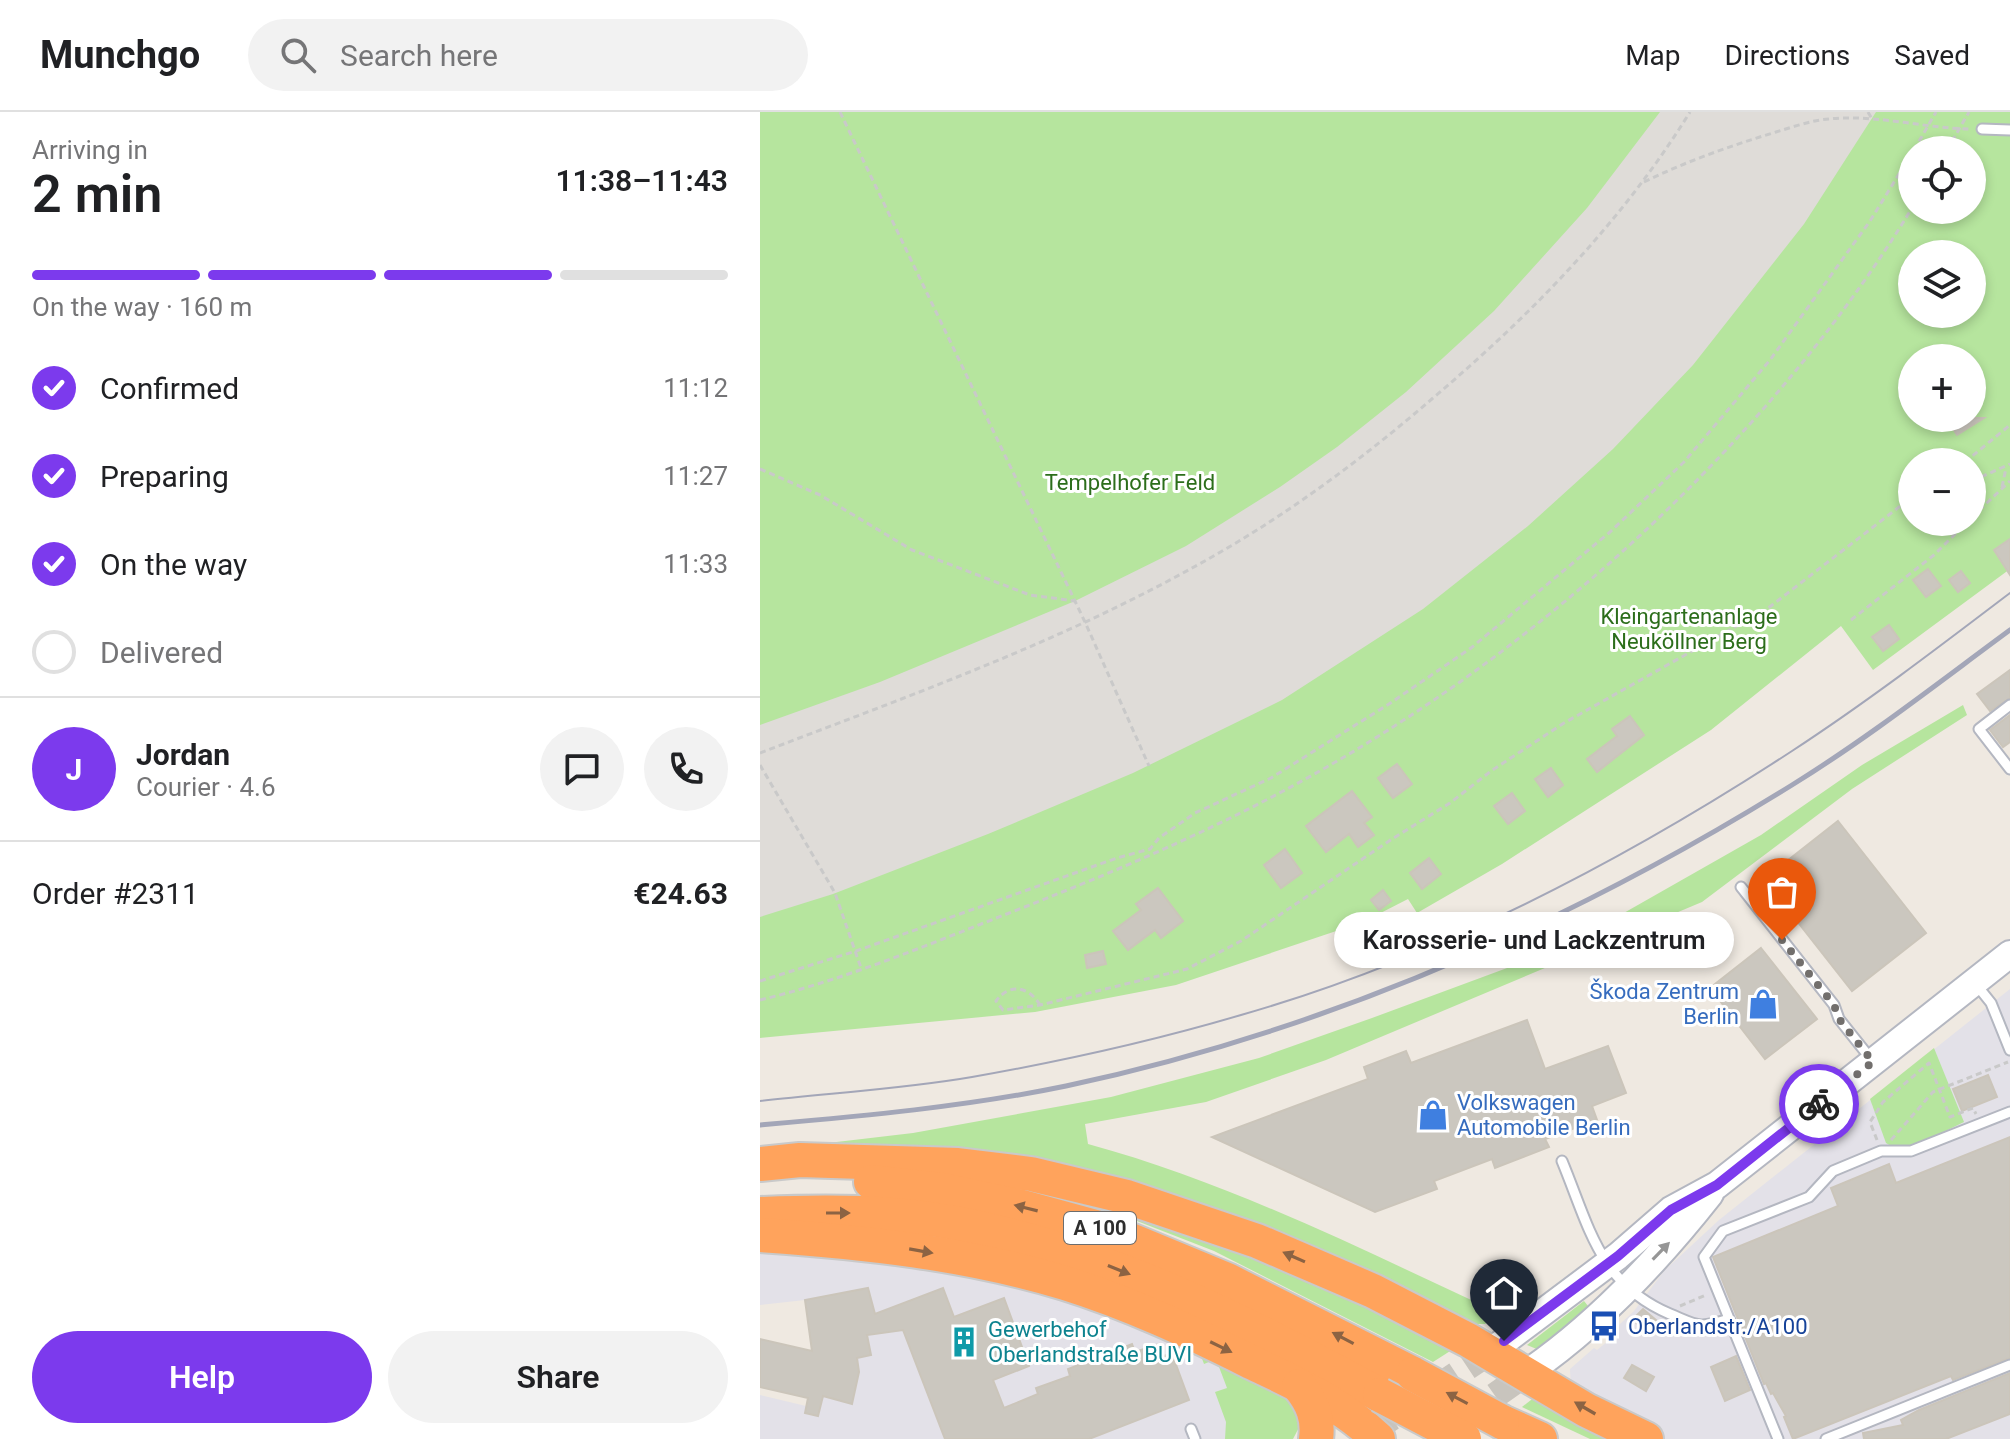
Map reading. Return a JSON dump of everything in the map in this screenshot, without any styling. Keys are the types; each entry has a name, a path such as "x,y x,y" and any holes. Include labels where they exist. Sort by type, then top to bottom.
{"highway":[{"path":"760,1164 800,1160 958,1165 1031,1174 1098,1188 1257,1241 1373,1291 1490,1352 1586,1410 1646,1439"},
{"name":"A 100","path":"760,1180 809,1178 942,1190 1022,1207 1106,1230 1227,1280 1540,1439"},
{"name":"A 100","path":"760,1214 874,1213 959,1224 1108,1265 1219,1310 1464,1439"},
{"path":"760,1235 908,1249 1040,1276 1097,1294 1184,1328 1299,1386 1346,1411 1369,1437"},
{"path":"1299,1386 1311,1401 1317,1426 1316,1439"}],"street":[{"path":"1490,1352 1671,1210 1717,1185 2010,954"},
{"path":"1527,1373 1552,1356 1625,1288 1685,1226 1717,1185"}],"lane":[{"path":"1982,129 2010,130"},
{"path":"2010,705 1979,729 2010,769"},
{"path":"1741,887 1834,1005 1839,1019 1873,1062"},
{"path":"1975,982 1991,1003 2010,1050"},
{"path":"1778,1439 1704,1257 1723,1231 1809,1197 1833,1171 1881,1151 1911,1151 2010,1112"},
{"path":"1562,1161 1606,1264 1625,1288 1665,1312 1704,1327 1729,1319"},
{"path":"1826,1439 2010,1365"}],"path":[{"path":"840,112 1085,622 1149,766"},
{"path":"760,753 926,690 1085,622 1193,568 1284,513 1390,435 1491,350 1560,280 1641,183 1690,112"},
{"path":"1868,112 1872,119"},
{"path":"1922,136 1936,112"},
{"path":"1956,136 1969,112"},
{"path":"1641,183 1717,150 1828,119 1872,119 1960,129"},
{"path":"760,981 1150,849 1159,838 1195,813 1300,761 1471,648 1610,532 1684,462 1770,360 1820,293 1898,174"},
{"path":"760,1000 861,968 1091,882 1207,830 1348,755 1453,687 1566,600 1640,535 1705,470 1761,410 1829,327 1901,224"},
{"path":"1982,448 2010,425"},
{"path":"1986,475 2008,466"},
{"path":"2002,488 2008,466"},
{"path":"760,469 820,495 912,550 1030,595 1075,601"},
{"path":"1986,503 2010,481"},
{"path":"1040,1005 1034,995 1016,988 1006,989 996,1001 1003,1010 1040,1005 1187,969 1241,941 1450,803 1491,771 1564,723 1767,609 1898,508"},
{"path":"1851,620 1934,555 1953,536"},
{"path":"760,765 823,868 861,968"},
{"path":"1982,1124 1973,1108 1950,1117 1939,1090 1929,1063 1883,1102 1870,1122 1881,1151 1933,1092 1939,1090 2010,1061"},
{"path":"1665,1312 1717,1291"}],"shaded area":[{"path":"1660,112 1876,112 1804,224 1693,365 1613,449 1528,526 1423,609 1282,700 1133,773 988,834 833,894 760,917 760,725 880,682 1075,601 1186,546 1280,487 1406,392 1494,311 1587,208"},
{"path":"2010,989 2010,1439 1661,1439 1571,1388 1570,1369 1594,1348 1597,1350 1608,1341 1606,1337 1634,1311 1664,1271 1719,1220"},
{"path":"760,1250 820,1252 1024,1280 1217,1354 1293,1439 760,1439 760,1395 806,1406 815,1370 805,1300 760,1305"}],"green space":[{"name":"Tempelhofer Feld","path":"760,112 2010,112 2010,569 1873,670 1841,626 1711,730 1502,864 1417,913 1408,899 1363,922 1176,985 1035,1012 760,1038"},
{"path":"1963,705 1967,715 1852,789 1702,902 1326,1060 1206,1102 1085,1124 1088,1144 1246,1198 1499,1313 1485,1324 1460,1324 1182,1206 760,1151 913,1133 1111,1097 1259,1058 1526,961 1615,918 1761,835 1862,765"},
{"path":"1934,1048 1964,1122 1925,1141 1896,1149 1886,1143 1870,1099"},
{"path":"1101,1207 1155,1216 1458,1346 1433,1362 1214,1251"},
{"path":"1584,1301 1588,1306 1539,1350 1527,1345"},
{"path":"1197,1345 1289,1395 1305,1416 1293,1439 1225,1439 1226,1422 1215,1392 1227,1388 1216,1359 1204,1364"},
{"path":"1541,1392 1624,1439 1590,1439 1522,1407"}],"building":[{"path":"2010,539 2010,575 1994,550"},
{"path":"1928,569 1941,586 1926,597 1913,580"},
{"path":"1961,571 1970,583 1958,592 1949,580"},
{"path":"1889,625 1899,639 1883,651 1872,637"},
{"path":"2010,670 2010,698 1990,711 1977,694"},
{"path":"2010,715 2010,742 2003,747 1990,730"},
{"path":"1630,716 1644,735 1597,772 1587,759 1617,736 1612,729"},
{"path":"1397,764 1412,784 1393,798 1378,778"},
{"path":"1551,768 1563,785 1548,797 1535,779"},
{"path":"1352,791 1372,817 1364,823 1374,835 1358,847 1349,834 1326,852 1306,826"},
{"path":"1512,793 1525,811 1508,824 1494,806"},
{"path":"1838,821 1926,933 1852,991 1764,879"},
{"path":"1285,849 1302,873 1281,888 1264,865"},
{"path":"1429,858 1441,874 1422,889 1410,873"},
{"path":"1158,888 1183,921 1161,938 1155,930 1128,950 1113,931 1141,910 1136,904"},
{"path":"1383,890 1391,901 1379,910 1371,900"},
{"name":"Škoda Zentrum Berlin","path":"1761,948 1817,1019 1765,1059 1710,988"},
{"path":"1103,951 1106,964 1087,968 1085,955"},
{"name":"Volkswagen Automobile Berlin","path":"1527,1020 1545,1069 1608,1046 1626,1093 1592,1106 1597,1120 1545,1139 1549,1147 1495,1168 1492,1159 1434,1181 1437,1189 1375,1212 1212,1137 1368,1079 1364,1067 1406,1051 1411,1063"},
{"path":"1988,1075 1997,1097 1962,1111 1953,1089"},
{"path":"2010,1137 2010,1358 1953,1380 1951,1376 1793,1439 1786,1416 1764,1384 1713,1257 1838,1206 1831,1188 1889,1164 1896,1183"},
{"path":"868,1288 875,1314 943,1288 954,1317 1004,1298 1029,1366 993,1380 1004,1408 1038,1394 1036,1388 1070,1376 1068,1369 1132,1344 1135,1352 1159,1344 1163,1356 1172,1354 1189,1400 1089,1439 945,1439 903,1330 867,1335 871,1355 857,1358 859,1372 852,1404 823,1396 818,1416 805,1413 808,1398 760,1387 760,1339 812,1351 805,1300"},
{"path":"1643,1309 1656,1320 1644,1331 1633,1319"},
{"path":"1736,1356 1750,1390 1725,1401 1711,1367"},
{"path":"1632,1365 1654,1377 1646,1391 1624,1378"},
{"path":"2010,1373 2010,1414 1946,1439 1864,1439 1863,1433 1903,1425 1901,1420 1919,1410"}],"tunnel":[{"path":"1370,1432 1490,1352"},
{"path":"1463,1418 1527,1373"}],"tram line":[{"path":"760,1101 946,1081 1074,1057 1241,1015 1386,966 1526,904 1595,869 1728,792 1848,713 2010,593"}],"railway":[{"path":"760,1125 952,1105 1066,1086 1162,1063 1257,1035 1442,967 1532,927 1707,836 1848,748 2010,630"}],"way so far":[{"path":"1782,940 1834,1005 1839,1019 1873,1062 1819,1104"}],"place":[{"name":"Karosserie- und Lackzentrum","path":"1782,940"},
{"name":"Škoda Zentrum Berlin","path":"1763,1004"},
{"name":"Volkswagen Automobile Berlin","path":"1433,1115"},
{"name":"Oberlandstr./A100","path":"1604,1326"},
{"name":"Gewerbehof Oberlandstraße BUVI","path":"964,1342"}],"route":[{"path":"1504,1341 1618,1256 1671,1210 1717,1185 1819,1104"}],"park label":[{"name":"Kleingartenanlage Neuköllner Berg","path":"1689,628"}]}
